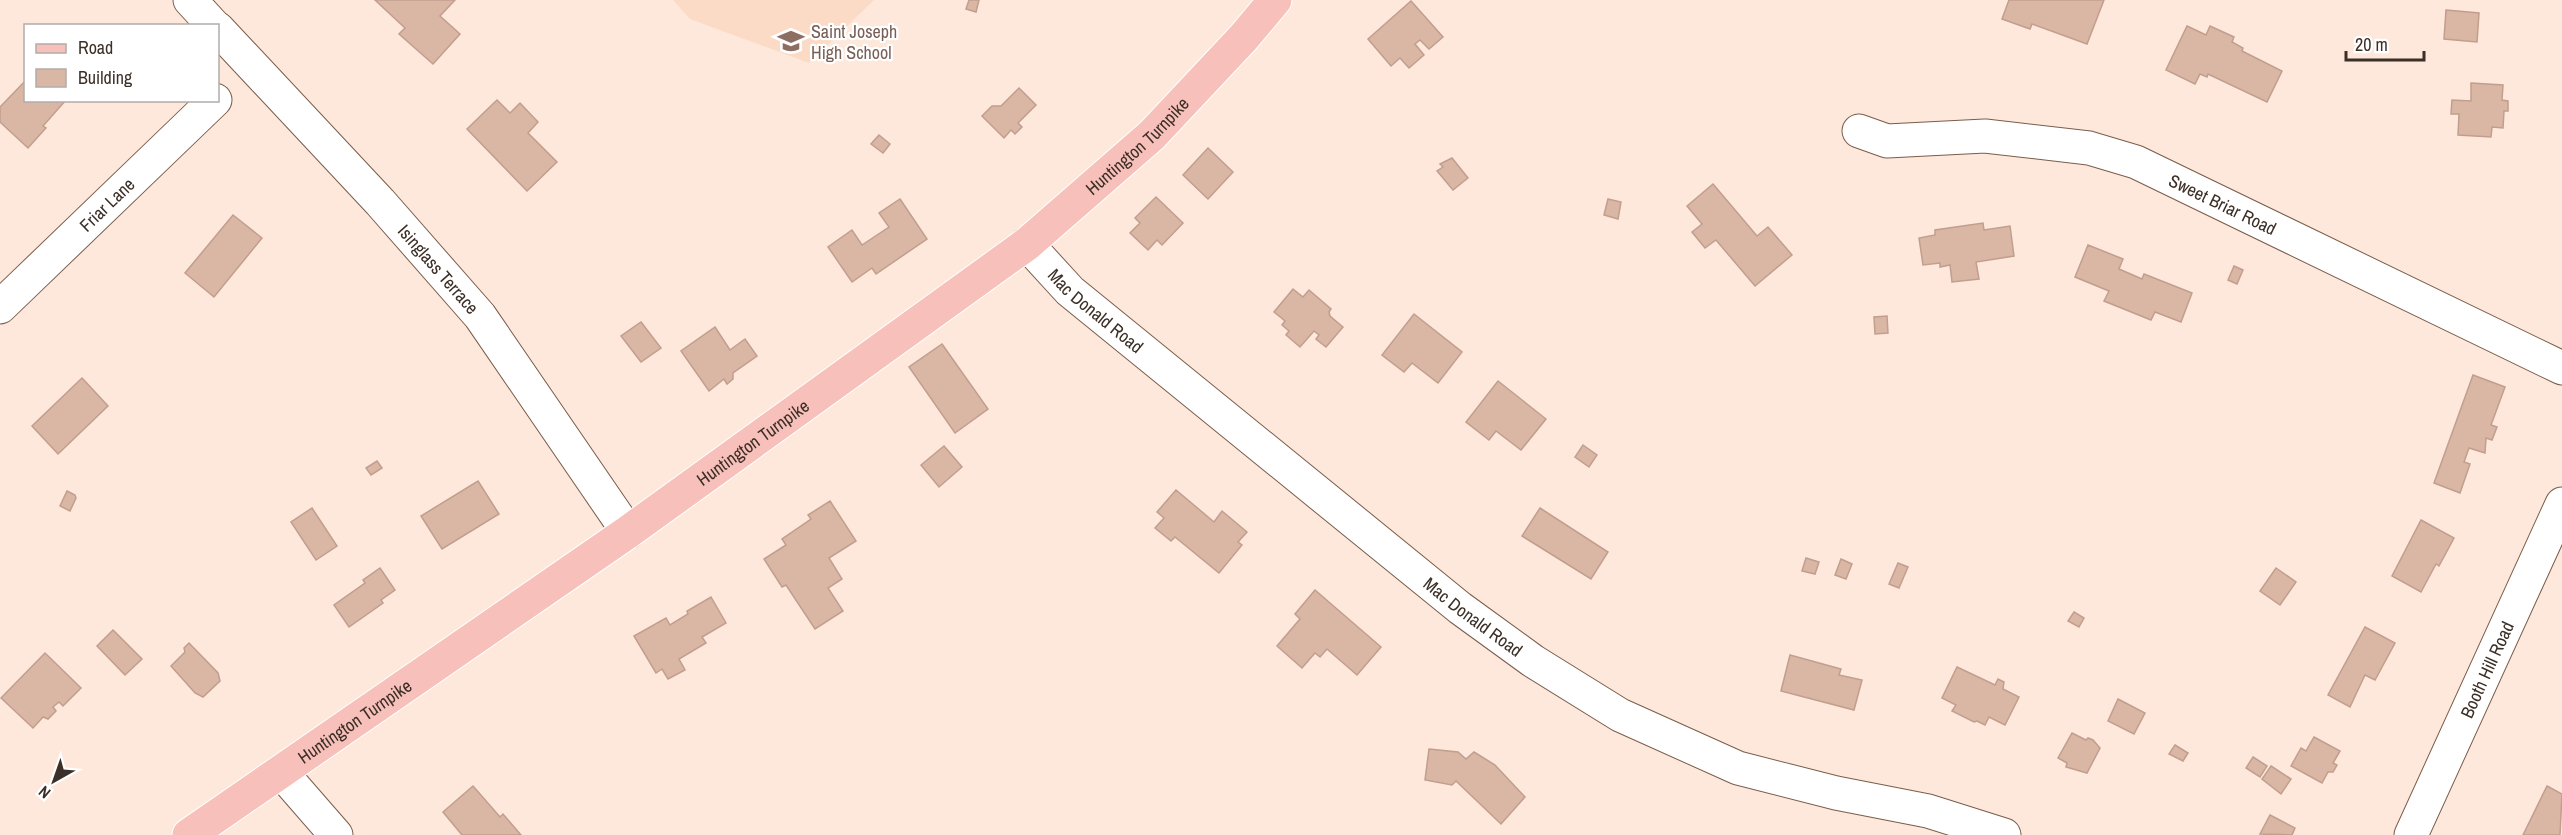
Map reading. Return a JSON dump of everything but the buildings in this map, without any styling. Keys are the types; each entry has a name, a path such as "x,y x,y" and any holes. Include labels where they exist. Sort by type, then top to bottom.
{"main road":[{"name":"Huntington Turnpike","path":"189,835 282,773 628,532 1027,244 1152,135 1244,37 1275,0"}],"street":[{"path":"190,0 212,24"},
{"name":"Isinglass Terrace","path":"219,30 380,202 480,316 628,532"},
{"name":"Friar Lane","path":"219,96 252,65"},
{"name":"Friar Lane","path":"0,307 213,102"},
{"name":"Sweet Briar Road","path":"1859,131 1887,141 1985,136 2090,148 2136,162 2562,368"},
{"name":"Mac Donald Road","path":"1027,244 1070,291 1460,608 1533,661 1608,708 1738,768 1836,793 1928,812 2004,835"},
{"name":"Booth Hill Road","path":"2411,835 2562,504"},
{"path":"282,773 336,835"}],"shaded area":[{"name":"Saint Joseph High School","path":"673,0 874,0 809,63 690,19"}],"place":[{"name":"Saint Joseph High School","path":"791,41"}]}
